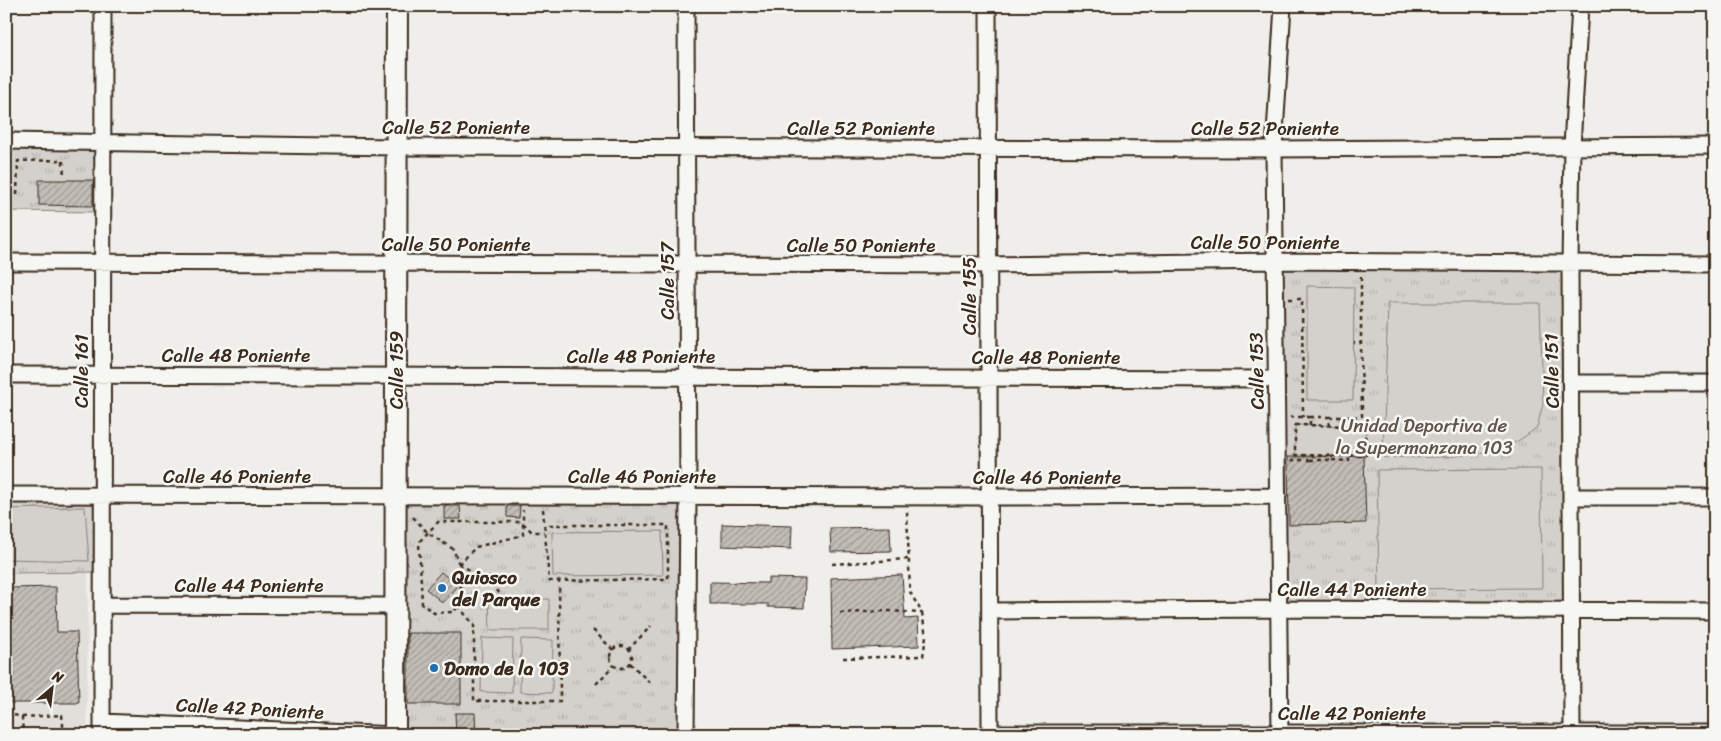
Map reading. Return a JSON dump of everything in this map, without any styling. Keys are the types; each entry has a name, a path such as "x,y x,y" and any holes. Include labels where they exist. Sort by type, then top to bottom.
{"street":[{"name":"Calle 161","path":"102,6 104,142 101,261 102,728"},
{"name":"Calle 159","path":"395,735 396,6"},
{"name":"Calle 157","path":"686,6 688,376 686,735"},
{"name":"Calle 155","path":"988,6 990,734"},
{"name":"Calle 153","path":"1280,734 1274,149 1283,6"},
{"name":"Calle 151","path":"1572,734 1570,263 1572,147 1580,6"},
{"name":"Calle 52 Poniente","path":"6,141 396,148 1274,149 1715,146"},
{"name":"Calle 50 Poniente","path":"6,262 988,265 1275,261 1715,264"},
{"name":"Calle 48 Poniente","path":"6,374 989,376 1276,379"},
{"path":"1572,383 1715,383"},
{"name":"Calle 46 Poniente","path":"6,495 1278,496"},
{"path":"1572,497 1715,496"},
{"name":"Calle 44 Poniente","path":"102,605 396,606"},
{"name":"Calle 44 Poniente","path":"990,611 1279,609 1715,611"},
{"name":"Calle 42 Poniente","path":"102,728 395,735"},
{"name":"Calle 42 Poniente","path":"990,734 1715,733"}],"path":[{"path":"64,177 63,160 72,142"},
{"path":"17,195 18,161 63,160"},
{"path":"1290,425 1290,417 1362,416 1361,262"},
{"path":"1302,299 1303,417"},
{"path":"1354,343 1362,343"},
{"path":"1310,417 1310,425"},
{"path":"1329,417 1330,425"},
{"path":"1353,417 1353,425"},
{"path":"1296,425 1310,425 1365,426 1366,456 1295,455 1296,425"},
{"path":"1290,451 1289,460 1349,461 1349,456"},
{"path":"1310,455 1310,460"},
{"path":"1332,455 1332,460"},
{"path":"843,658 923,656 926,636 922,613 910,592 906,497"},
{"path":"536,509 543,509 549,581 668,579 668,525 545,525"},
{"path":"459,564 476,547 523,535 522,510 529,510"},
{"path":"428,533 453,549 459,564 461,602 454,612 434,613 422,604 419,542 438,522 522,522 532,532 544,532"},
{"path":"832,564 909,559"},
{"path":"459,564 480,576 490,578 502,598"},
{"path":"458,606 474,625 474,701 560,701 559,581"},
{"path":"840,613 888,611 922,613"},
{"path":"628,650 651,626"},
{"path":"593,630 613,650"},
{"path":"622,647 628,650 632,656 630,663 620,668 614,665 610,656 613,650 622,647"},
{"path":"630,663 651,684"},
{"path":"596,684 614,665"},
{"path":"6,713 22,718 62,715 64,735"},
{"path":"22,718 23,735"}],"shaded area":[{"path":"88,572 87,735 6,735 6,573"}],"green space":[{"path":"6,141 104,142 102,212 6,211"},
{"name":"Unidad Deportiva de la Supermanzana 103","path":"1279,264 1568,266 1568,608 1282,606"},
{"path":"1307,286 1354,287 1353,400 1307,400"},
{"path":"1388,303 1540,303 1543,404 1537,427 1514,443 1485,452 1450,456 1383,457"},
{"path":"1295,425 1365,426 1366,456 1295,455"},
{"path":"1541,469 1542,588 1379,589 1377,470"},
{"path":"6,495 102,495 102,572 6,573"},
{"path":"396,496 687,497 686,735 395,735"},
{"path":"85,507 89,561 6,559 6,509"},
{"path":"662,531 663,575 553,576 552,532"},
{"path":"489,599 549,599 549,630 490,630"},
{"path":"482,638 513,639 512,693 481,692"},
{"path":"521,639 553,640 552,693 520,692"}],"building":[{"path":"39,180 93,180 93,206 39,205"},
{"path":"1364,456 1366,523 1289,525 1288,457"},
{"path":"444,506 460,506 461,519 444,519"},
{"path":"507,506 520,506 519,518 507,517"},
{"path":"722,524 792,526 791,549 722,546"},
{"path":"890,527 891,551 831,552 830,528"},
{"name":"Quiosco del Parque","path":"441,572 458,586 443,603 426,589"},
{"path":"902,575 905,619 918,618 919,646 832,649 831,578"},
{"path":"768,578 805,579 804,608 768,607 768,604 710,604 710,582 768,583"},
{"path":"56,587 57,632 77,632 79,703 10,703 8,629 11,629 10,588"},
{"name":"Domo de la 103","path":"408,633 461,633 461,704 408,704"},
{"path":"455,713 475,713 476,735 456,735"}],"place":[{"name":"Quiosco del Parque","path":"442,588"},
{"name":"Domo de la 103","path":"434,668"}]}
